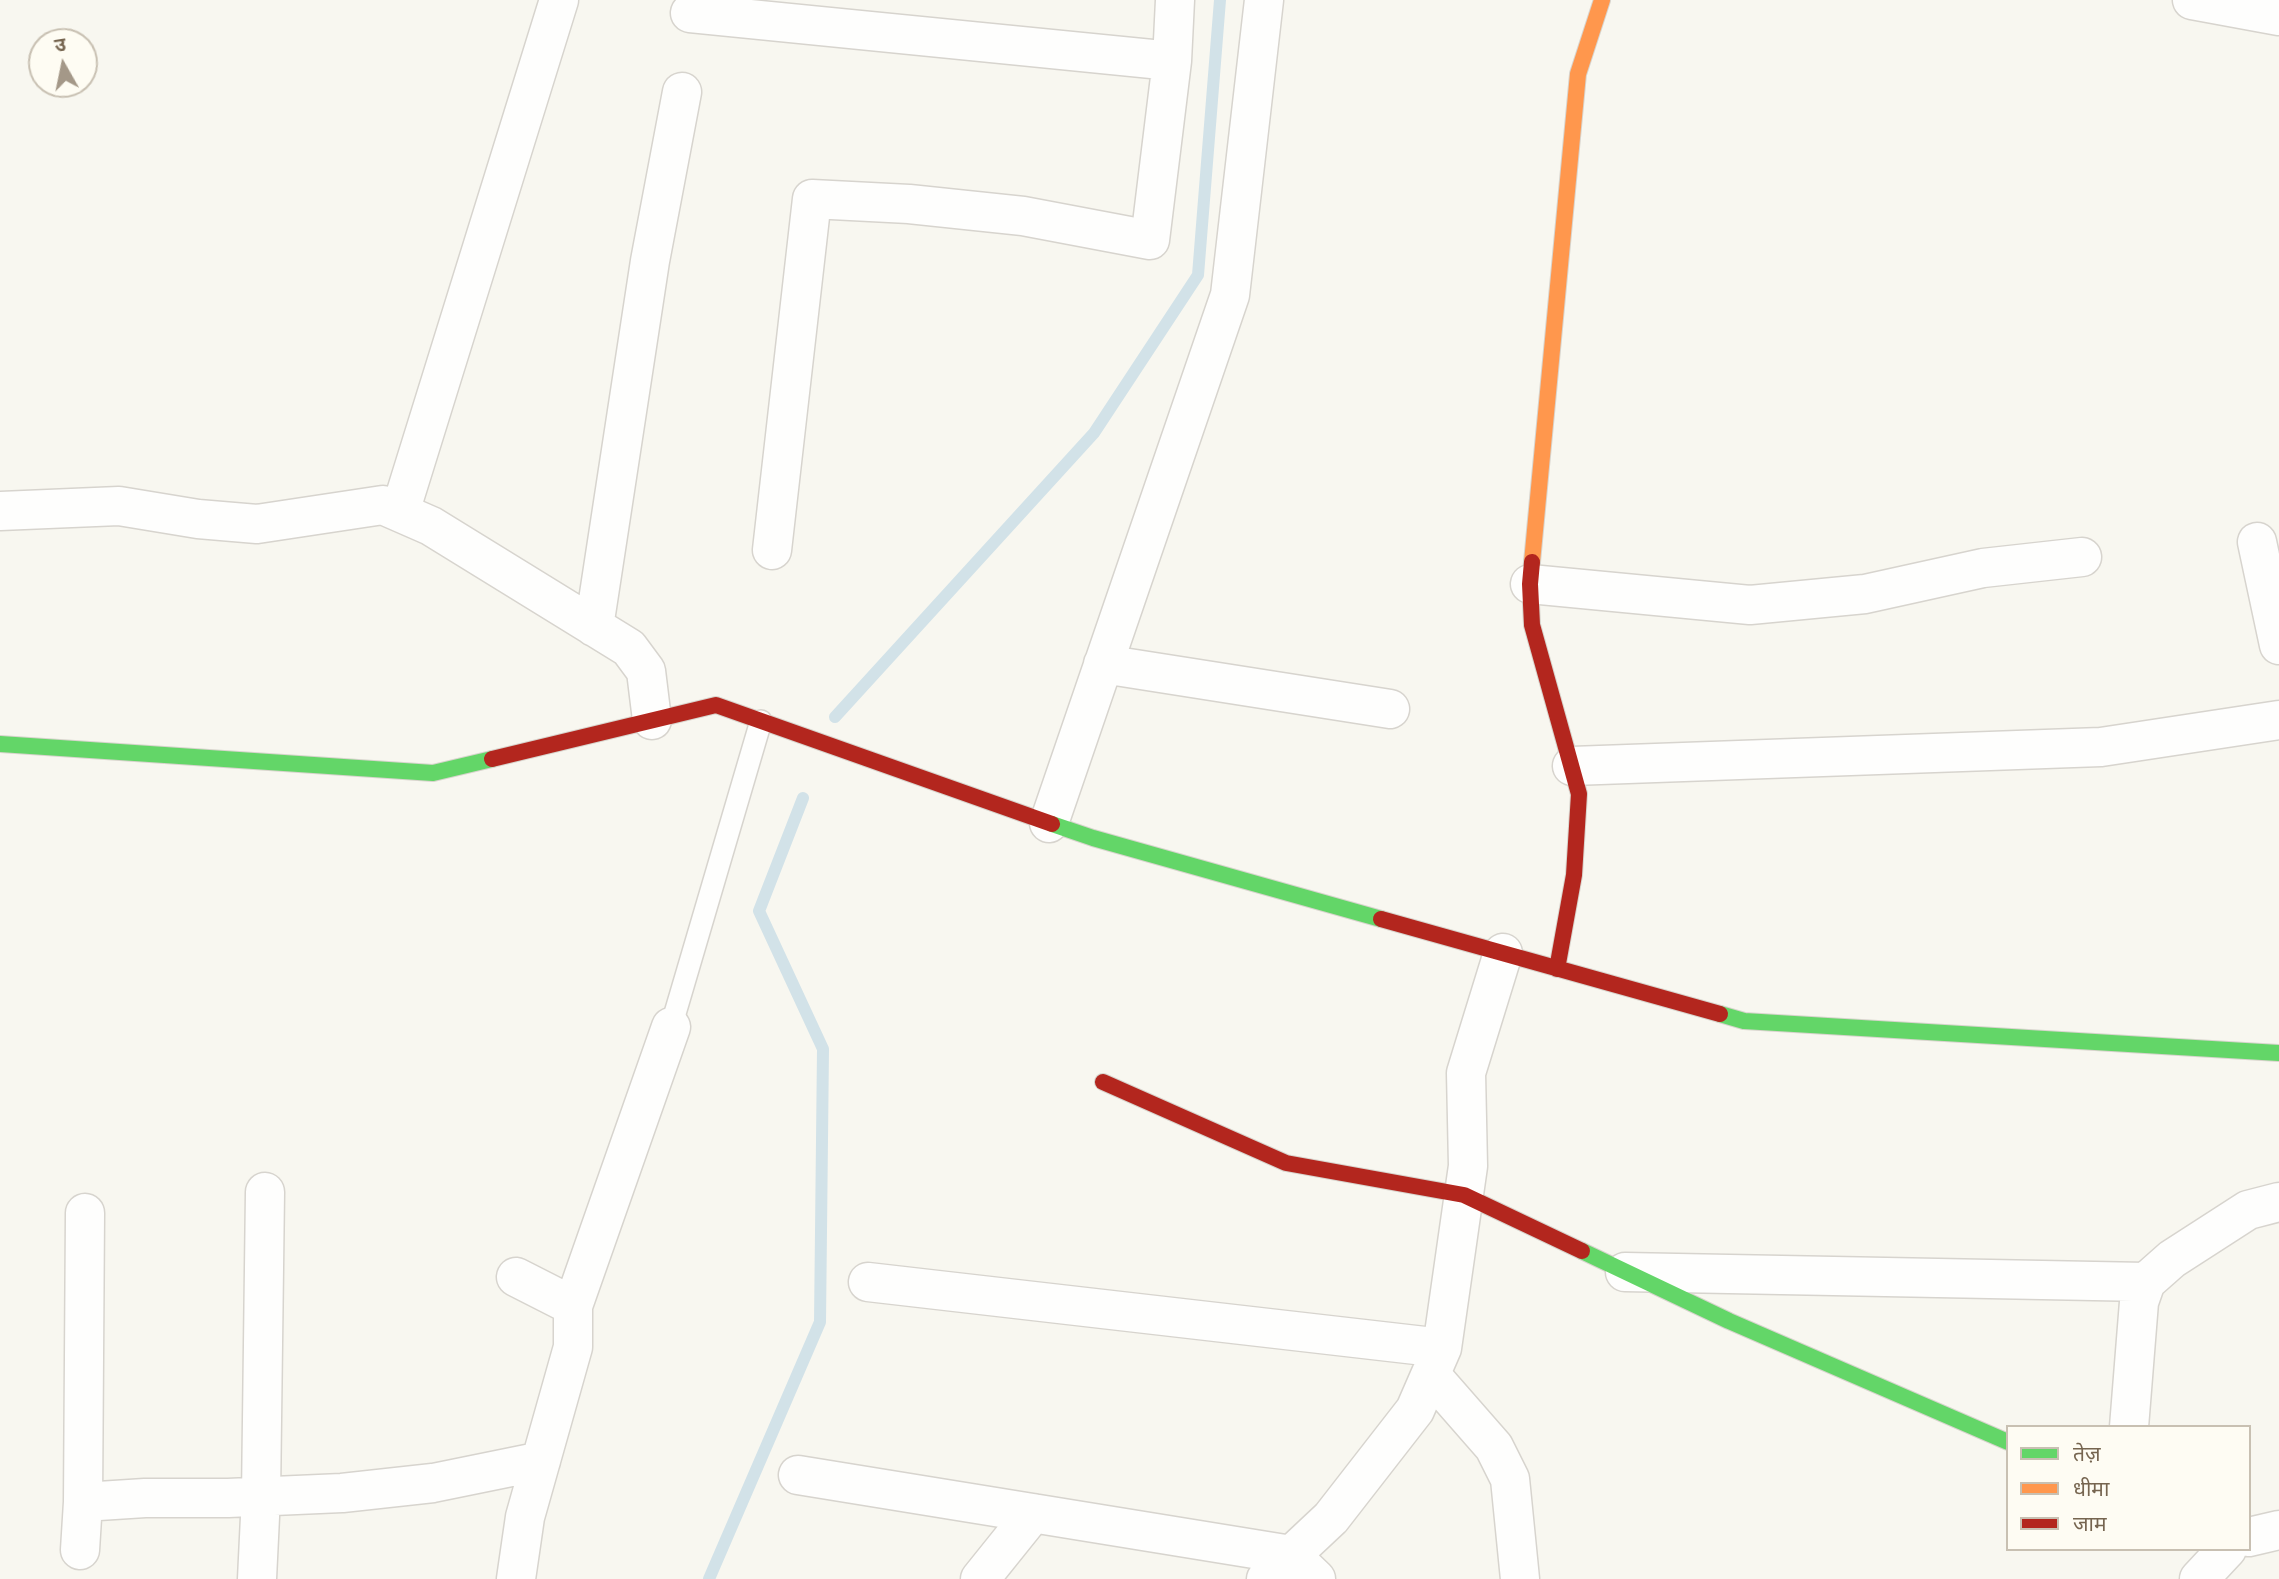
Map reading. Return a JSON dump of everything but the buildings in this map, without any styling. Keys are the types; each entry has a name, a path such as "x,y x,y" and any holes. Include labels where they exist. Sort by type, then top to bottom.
{"street":[{"path":"400,513 559,0"},
{"path":"772,550 812,200 909,204 1023,216 1150,240 1172,61 1175,0"},
{"path":"1049,823 1230,295 1264,0"},
{"path":"1557,969 1574,875 1579,794 1532,625 1530,584 1578,74 1602,0"},
{"path":"2192,0 2236,4 2279,16"},
{"path":"690,13 1172,61"},
{"path":"594,627 650,261 682,92"},
{"path":"0,511 119,506 198,519 257,524 383,505 431,526 629,648 646,671 652,720"},
{"path":"2257,542 2279,645"},
{"path":"1530,584 1750,605 1865,594 1983,568 2082,557"},
{"path":"1103,664 1390,709"},
{"path":"0,744 433,773 716,705 1106,842 1744,1021 2279,1053"},
{"path":"1572,766 2101,747 2279,720"},
{"path":"798,1475 1033,1513 1291,1571 1415,1410 1436,1361 1468,1167 1466,1073 1503,953"},
{"path":"516,1579 525,1517 573,1347 573,1306 671,1027"},
{"path":"1102,1082 1286,1163 1464,1195 1729,1321 2006,1441"},
{"path":"257,1579 261,1496 265,1192"},
{"path":"2129,1425 2139,1302 2146,1282 2172,1259 2248,1210 2279,1202"},
{"path":"80,1550 83,1502 85,1213"},
{"path":"1625,1272 2146,1282"},
{"path":"516,1277 573,1306"},
{"path":"868,1282 1436,1361 1494,1447 1510,1479 1520,1579"},
{"path":"83,1502 342,1493 433,1483 541,1461"},
{"path":"980,1579 1033,1513"},
{"path":"2251,1537 2279,1531"},
{"path":"2199,1579 2225,1551"}],"lane":[{"path":"671,1027 761,721"}],"waterway":[{"path":"835,717 1094,433 1198,275 1220,0"},
{"path":"709,1579 820,1322 823,1049 759,911 803,798"}],"traffic: fast":[{"path":"0,744 433,773 492,759"},
{"path":"1052,824 1381,919"},
{"path":"1720,1014 1744,1021 2279,1053"},
{"path":"1582,1251 1729,1321 2006,1441"}],"traffic: slow":[{"path":"1532,562 1578,74 1602,0"}],"traffic: jam":[{"path":"1532,562 1532,625 1579,794 1574,875 1557,969"},
{"path":"492,759 716,705 1052,824"},
{"path":"1381,919 1720,1014"},
{"path":"1103,1082 1286,1163 1464,1195 1582,1251"}]}
